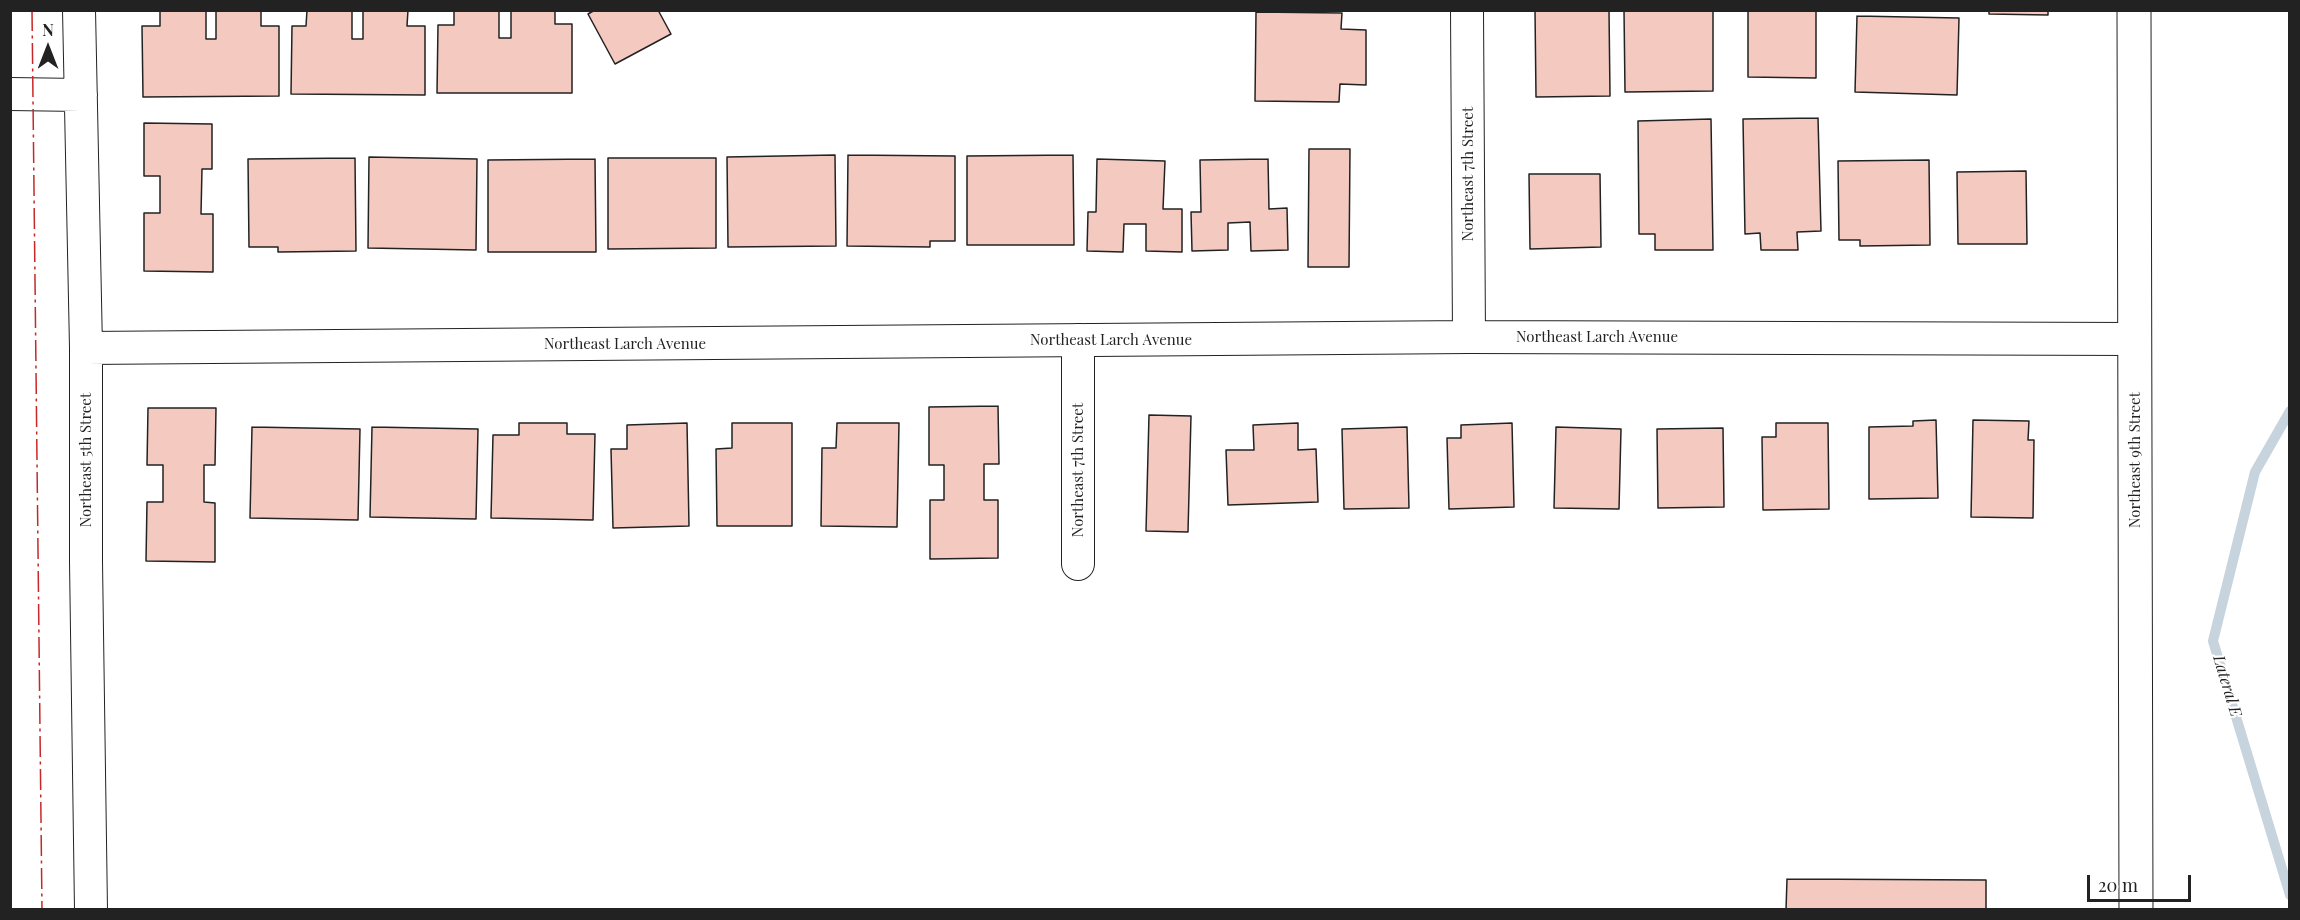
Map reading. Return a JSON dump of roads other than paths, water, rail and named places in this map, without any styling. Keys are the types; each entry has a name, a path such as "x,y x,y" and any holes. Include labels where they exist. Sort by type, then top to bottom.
{"main road":[{"name":"Northeast 9th Street","path":"2134,10 2136,909"}],"street":[{"name":"Northeast 5th Street","path":"79,10 86,348 86,562 91,909"},
{"name":"Northeast 7th Street","path":"1467,10 1469,337"},
{"path":"10,94 81,95"},
{"name":"Northeast Larch Avenue","path":"86,348 1469,337 2135,339"},
{"name":"Northeast 7th Street","path":"1078,340 1078,564"}],"waterway":[{"name":"Lateral E","path":"2290,411 2255,472 2213,641 2290,895"}]}
